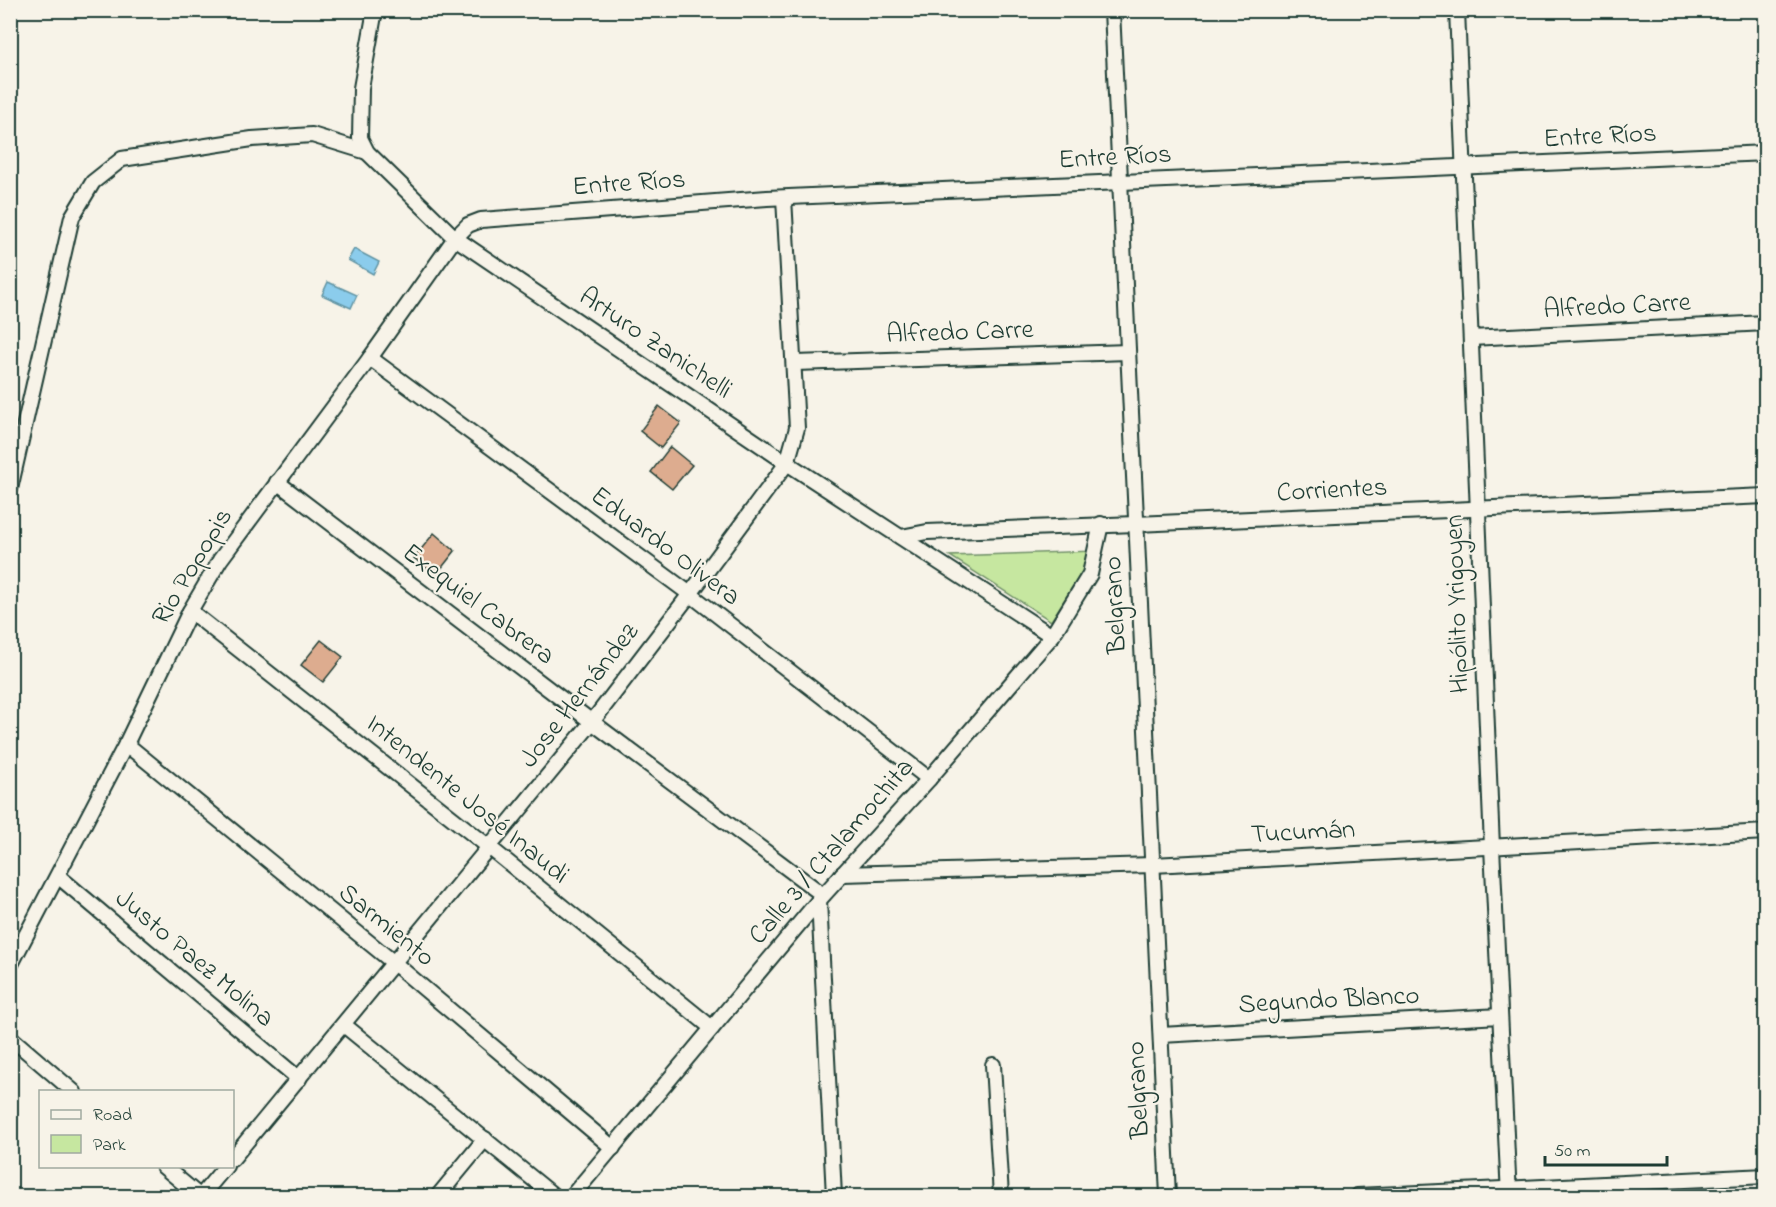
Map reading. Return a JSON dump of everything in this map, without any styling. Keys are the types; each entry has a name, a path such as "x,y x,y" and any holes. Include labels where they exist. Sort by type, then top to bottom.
{"street":[{"path":"367,152 360,138 361,88 375,10"},
{"name":"Belgrano","path":"1112,10 1168,1197"},
{"name":"Hipólito Yrigoyen","path":"1457,10 1509,1193"},
{"path":"10,489 72,217 93,182 122,159 252,139 312,135 367,152"},
{"name":"Arturo Zanichelli","path":"367,152 455,238 787,463 1052,636"},
{"name":"Entre Ríos","path":"468,225 481,220 784,198 1766,153"},
{"name":"Jose Hernández","path":"234,1157 592,722 787,463 797,428 784,198"},
{"name":"Rio Popopis","path":"10,966 126,744 190,611 220,560 370,358 455,238 468,225"},
{"name":"Alfredo Carre","path":"1471,338 1766,323"},
{"name":"Alfredo Carre","path":"795,363 1128,352"},
{"name":"Eduardo Olivera","path":"370,358 690,594 929,779"},
{"name":"Exequiel Cabrera","path":"277,482 821,897"},
{"name":"Corrientes","path":"901,537 927,532 1766,496"},
{"name":"Calle 3 / Ctalamochita","path":"572,1197 821,897 929,779 1052,636 1090,574 1101,524"},
{"name":"Intendente José Inaudi","path":"190,611 489,847 712,1028"},
{"name":"Sarmiento","path":"126,744 394,963 613,1148"},
{"name":"Tucumán","path":"843,874 1153,865 1766,832"},
{"name":"Justo Paez Molina","path":"58,876 299,1079"},
{"path":"821,897 834,1197"},
{"name":"Segundo Blanco","path":"1161,1035 1500,1016"},
{"path":"344,1024 554,1197"},
{"path":"10,1037 72,1090"},
{"path":"993,1065 1001,1197"},
{"path":"438,1197 485,1139"},
{"path":"164,1168 200,1197 225,1168"},
{"path":"1357,1197 1509,1193 1766,1176"}],"green space":[{"path":"1095,551 1051,621 950,556"}],"water":[{"path":"354,249 379,262 373,274 348,260"},
{"path":"328,282 357,295 351,308 322,295"}],"building":[{"path":"659,406 681,423 661,448 640,431"},
{"path":"670,447 692,465 672,489 651,472"},
{"path":"434,533 455,551 436,575 414,558"},
{"path":"321,640 343,657 323,682 301,665"}]}
